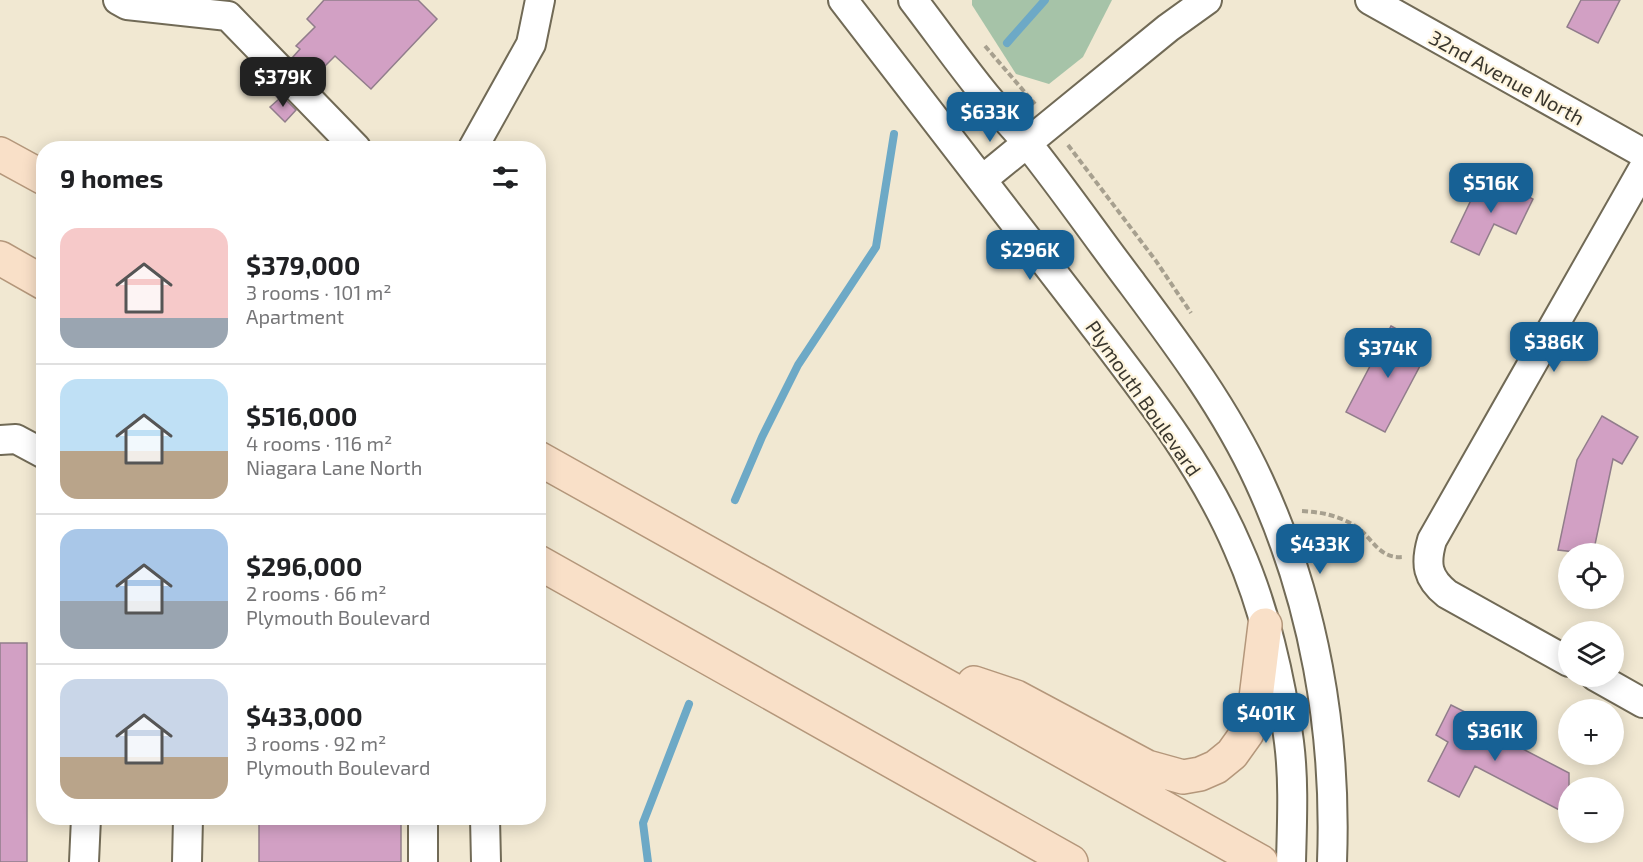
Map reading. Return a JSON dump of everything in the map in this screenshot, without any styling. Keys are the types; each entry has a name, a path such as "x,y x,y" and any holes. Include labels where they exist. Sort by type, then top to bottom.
{"main road":[{"path":"0,154 36,174"},
{"path":"0,258 36,278"},
{"path":"546,462 1261,862"},
{"path":"546,567 1071,862"},
{"path":"904,661 1016,697 1147,767 1183,777 1216,768 1232,754 1247,734 1256,699 1265,625"}],"street":[{"path":"118,0 127,5 228,16 349,141"},
{"path":"477,141 531,44 540,0"},
{"name":"Plymouth Boulevard","path":"843,0 982,179 1176,438 1223,516 1239,549 1265,625 1289,741 1292,776 1291,862"},
{"path":"913,0 983,92 1027,143 1196,372 1220,407 1259,481 1290,557 1311,631 1326,714 1330,758 1332,862"},
{"path":"982,179 1168,28 1207,0"},
{"name":"32nd Avenue North","path":"1370,0 1643,153"},
{"path":"1558,656 1447,594 1434,584 1428,563 1432,540 1643,169"},
{"path":"0,440 16,439 36,450"},
{"path":"1614,687 1643,704"},
{"path":"84,862 86,825"},
{"path":"187,862 188,825"},
{"path":"423,825 423,862"},
{"path":"485,825 486,862"}],"path":[{"path":"1302,511 1320,512 1341,518 1359,529 1384,554 1394,558 1428,563"}],"green space":[{"path":"972,0 1112,0 1083,57 1049,84 1016,74 972,5"}],"building":[{"path":"324,0 418,0 437,19 371,89 335,56 312,79 292,58 300,49 296,46 315,27 307,19"},
{"path":"1581,0 1620,0 1598,43 1567,27"},
{"path":"278,92 296,110 285,122 270,107 279,99 275,95"},
{"path":"1483,175 1533,199 1516,234 1494,224 1479,255 1451,242"},
{"path":"1391,326 1430,347 1385,432 1346,412"},
{"path":"1602,416 1638,437 1622,464 1613,459 1595,543 1559,543 1577,460"},
{"path":"0,643 27,643 27,862 0,862"},
{"path":"1451,705 1495,727 1492,733 1569,773 1569,777 1558,777 1558,809 1475,766 1459,797 1428,781 1448,742 1436,735"},
{"path":"259,825 401,825 401,862 259,862"}],"waterway":[{"path":"1007,43 1045,0"},
{"path":"735,500 762,437 798,365 876,247 894,134"},
{"path":"648,862 643,823 689,704"}]}
